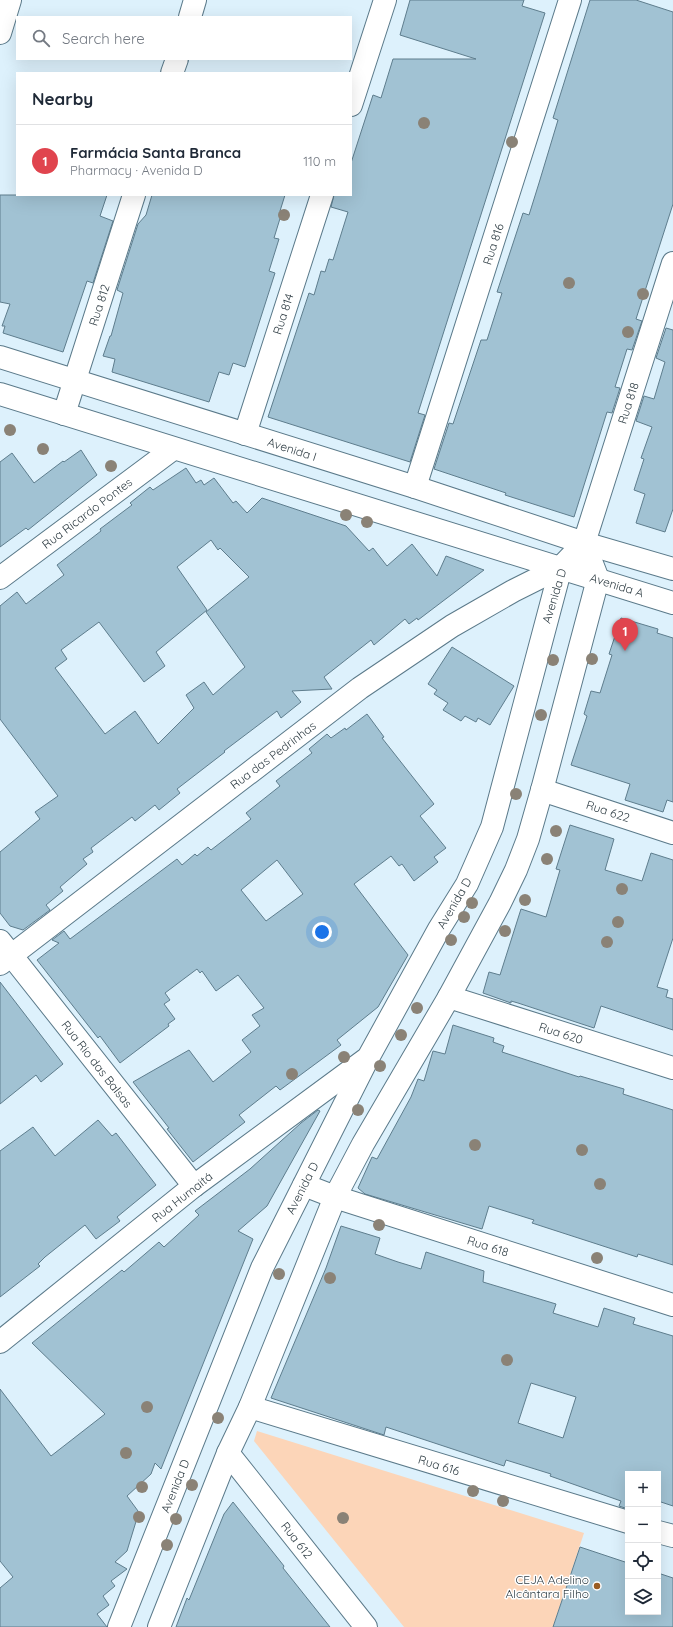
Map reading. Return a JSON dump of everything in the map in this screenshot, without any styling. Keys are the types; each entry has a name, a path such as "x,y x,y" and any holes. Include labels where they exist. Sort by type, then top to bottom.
{"street":[{"path":"0,33 10,0"},
{"path":"190,16 196,0"},
{"path":"352,102 385,0"},
{"name":"Rua 816","path":"415,487 570,0"},
{"path":"172,72 177,60"},
{"name":"Rua 812","path":"64,414 134,196"},
{"name":"Rua 814","path":"245,434 322,196"},
{"name":"Rua 818","path":"584,543 673,262"},
{"name":"Avenida I","path":"0,357 415,487 584,543"},
{"path":"0,394 173,449 561,567"},
{"name":"Rua Ricardo Pontes","path":"0,578 173,449"},
{"path":"584,543 673,569"},
{"path":"159,1627 228,1453 250,1407 335,1197 363,1144 449,997 500,903 516,870 528,839 542,790 598,579 584,543"},
{"name":"Avenida D","path":"119,1627 262,1268 368,1058 439,929 467,884 492,827 561,567 584,543"},
{"name":"Avenida A","path":"561,567 673,602"},
{"name":"Rua das Pedrinhas","path":"4,954 360,688 452,626 513,591 561,567"},
{"name":"Rua 622","path":"542,790 673,833"},
{"name":"Rua Rio das Balsas","path":"4,954 194,1186"},
{"name":"Rua 620","path":"449,997 673,1068"},
{"name":"Rua Humaitá","path":"0,1342 194,1186 368,1058"},
{"name":"Rua 618","path":"304,1185 335,1197 673,1305"},
{"name":"Rua 616","path":"250,1407 625,1521"},
{"name":"Rua 612","path":"228,1453 366,1627"}],"shaded area":[{"path":"257,1431 584,1533 553,1627 404,1627 254,1441"}],"building":[{"path":"410,0 524,0 522,6 545,13 418,413 425,415 410,462 268,417 309,293 314,295 321,271 325,272 329,259 333,260 348,212 331,207 334,196 352,196 352,160 373,95 381,98 393,59 476,59 400,35"},
{"path":"590,0 636,0 673,12 673,204 636,319 642,321 632,350 627,349 615,387 620,388 612,413 607,412 574,517 505,495 506,493 434,469 449,423 453,424 481,340 487,340 502,293 497,292 523,213 529,215 558,120 553,118"},
{"path":"0,195 107,196 100,216 113,221 93,283 87,281 63,352 3,333 5,326 2,326 10,304 0,302"},
{"path":"152,196 285,196 280,211 282,212 274,238 279,239 269,271 275,273 245,367 233,363 229,375 219,372 209,402 112,372 115,359 103,356 111,336 123,293 117,290 138,224 146,215"},
{"path":"666,328 673,330 673,509 665,532 636,523 645,494 634,490 644,459 641,458 652,427 636,421 644,396 654,399 665,362 656,358"},
{"path":"81,450 97,475 28,530 26,528 0,547 0,462 12,453 34,483 63,461 64,462"},
{"path":"186,468 196,483 201,480 204,485 214,478 233,503 236,501 247,513 262,498 346,526 369,551 373,548 387,566 412,544 437,576 446,556 484,570 418,620 417,618 409,624 405,619 374,645 371,640 324,677 332,689 292,691 301,702 281,718 277,711 224,751 225,752 177,789 180,793 159,810 155,805 135,821 132,817 91,848 93,852 83,859 87,864 60,887 63,891 46,905 50,910 23,930 10,926 0,913 0,852 40,819 35,812 58,796 0,719 0,606 17,592 26,604 64,575 57,565 101,531 100,529 132,505 130,503 150,487 153,490","holes":["211,540 218,550 220,548 249,577 206,612 245,667 213,695 204,682 186,695 194,708 158,744 135,711 105,734 55,668 67,659 61,650 99,622 144,682 165,666 156,652 207,610 177,567"]},
{"path":"621,618 658,629 657,633 673,638 673,802 667,800 663,812 625,800 630,784 571,765 587,716 584,714 591,691 600,693 612,655 609,654"},
{"path":"452,647 514,686 490,725 478,718 476,722 465,716 461,721 443,710 448,703 434,694 437,690 428,684"},
{"path":"367,714 384,737 382,738 434,804 420,816 446,848 434,857 438,862 414,881 402,864 399,866 391,856 354,884 408,955 378,1007 337,1040 341,1045 280,1090 276,1086 239,1115 245,1122 193,1162 133,1082 189,1050 213,1082 251,1052 242,1040 260,1026 252,1015 264,1008 238,975 216,991 202,971 200,973 197,969 165,993 170,1000 164,1004 175,1019 168,1024 169,1026 120,1063 100,1036 98,1038 37,960 59,943 52,940 64,931 70,939 177,859 182,865 195,854 197,856 208,847 211,850 251,819 246,813 280,786 276,781 312,753 309,749 327,734 331,738 345,728 346,730","holes":["277,860 303,894 266,921 241,890"]},
{"path":"570,825 614,839 605,870 642,881 651,853 673,860 673,938 657,987 668,990 666,997 673,999 673,1030 601,1006 594,1028 483,993 489,972 500,975 521,909 546,917 560,870 556,869"},
{"path":"0,982 63,1064 41,1082 36,1075 0,1104"},
{"path":"453,1025 494,1038 493,1042 504,1046 502,1052 579,1077 580,1076 624,1089 623,1094 673,1110 673,1265 638,1254 637,1257 532,1223 534,1220 489,1206 482,1229 365,1194 358,1188 372,1157 377,1159 411,1097 418,1079 424,1081 433,1051 445,1054"},
{"path":"318,1110 320,1111 267,1206 238,1231 253,1239 161,1469 155,1463 151,1474 127,1496 138,1511 138,1515 127,1551 115,1562 127,1569 111,1581 115,1586 103,1596 109,1605 97,1614 107,1627 0,1627 0,1588 13,1577 0,1561 0,1389 51,1456 105,1414 32,1343 122,1270 124,1272 159,1242 164,1247 199,1215 195,1211 250,1169 301,1123"},
{"path":"98,1120 112,1136 116,1133 156,1185 117,1217 120,1221 96,1239 85,1225 45,1257 38,1264 40,1266 0,1297 0,1151 33,1127 55,1156"},
{"path":"341,1226 380,1238 375,1254 398,1262 421,1269 426,1252 484,1271 483,1282 556,1304 553,1313 598,1327 604,1308 635,1318 633,1324 673,1336 673,1506 661,1502 661,1471 625,1471 625,1508 619,1506 621,1501 550,1476 551,1474 506,1460 504,1466 386,1427 384,1435 271,1398 326,1268","holes":["531,1383 576,1397 563,1438 518,1423"]},
{"path":"233,1502 330,1627 176,1627 187,1598 189,1600 224,1514"},
{"name":"CEJA Adelino Alcântara Filho","path":"580,1547 625,1562 625,1615 661,1615 661,1574 673,1578 673,1627 553,1627"}],"place":[{"name":"Farmácia Santa Branca","path":"625,651"},
{"name":"CEJA Adelino Alcântara Filho","path":"597,1586"}]}
